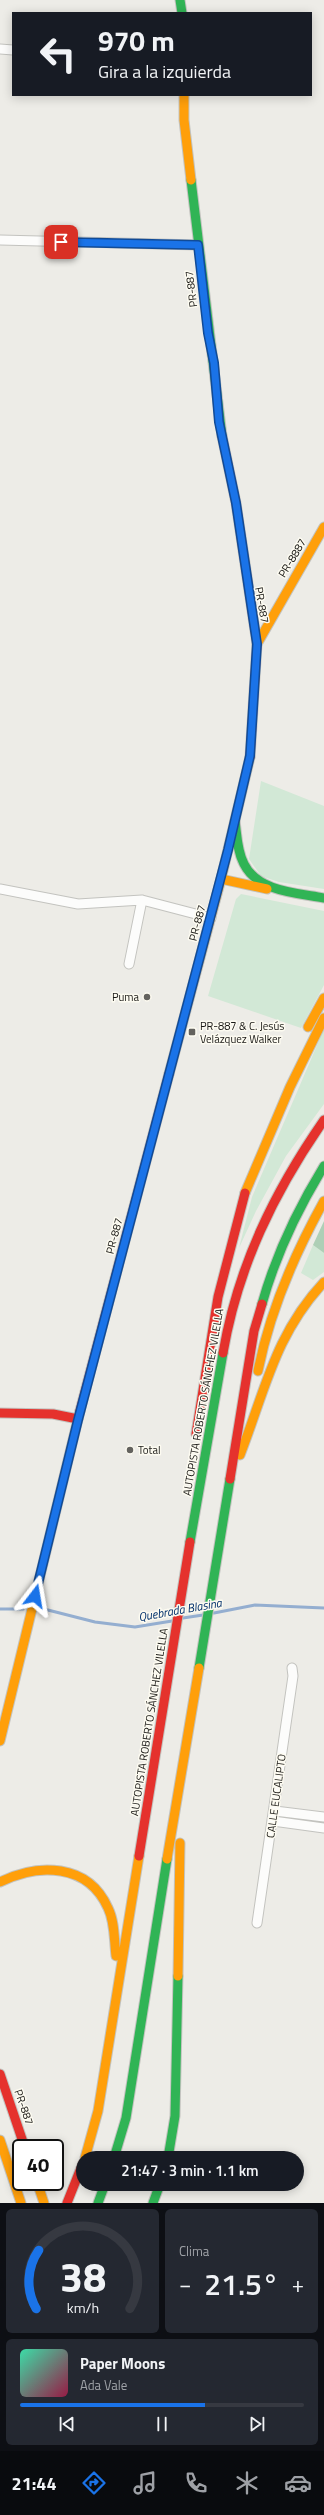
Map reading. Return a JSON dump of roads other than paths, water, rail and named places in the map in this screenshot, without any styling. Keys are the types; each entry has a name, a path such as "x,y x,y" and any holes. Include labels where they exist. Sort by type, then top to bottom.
{"main road":[{"path":"180,0 182,12"},
{"name":"PR-887","path":"0,1741 78,1420 211,918 250,756 257,644 236,503 219,422 214,363 208,333 184,120 184,96"},
{"name":"PR-8887","path":"257,644 324,527"},
{"path":"235,821 243,862 247,870 254,877 280,888 324,898"},
{"path":"221,879 286,894 324,898"},
{"path":"303,1037 324,998"},
{"path":"245,1194 290,1087 324,1018"},
{"path":"195,1441 218,1297 256,1148 281,1083"},
{"name":"AUTOPISTA ROBERTO SÁNCHEZ VILELLA","path":"87,2151 98,2111 118,1983 131,1915 170,1660 229,1318 242,1271 271,1202 296,1160 324,1120"},
{"path":"116,2151 126,2118 134,2072 183,1757 202,1657 254,1331 270,1276 293,1221 324,1166"},
{"path":"231,1475 266,1335 292,1265 324,1201"},
{"path":"231,1475 253,1424 268,1374 282,1337 299,1309 324,1282"},
{"path":"0,1413 53,1414 78,1420"},
{"path":"186,1508 182,1537 186,1566"},
{"path":"169,2151 175,2116 178,1899 183,1809 183,1757"},
{"path":"0,1882 18,1872 45,1868 67,1871 87,1882 102,1897 112,1919 116,1939 118,1983"},
{"name":"PR-887","path":"1,2079 22,2139"},
{"path":"0,2140 21,2203"},
{"path":"67,2203 76,2182"},
{"path":"40,2191 44,2203"},
{"path":"98,2203 102,2191"},
{"path":"153,2203 157,2191"}],"street":[{"path":"0,49 12,50"},
{"path":"0,240 198,245"},
{"path":"0,889 78,904 142,900 211,918"},
{"path":"129,964 142,900"},
{"name":"CALLE EUCALIPTO","path":"257,1923 275,1810 293,1676 292,1668"},
{"path":"275,1810 324,1817"},
{"path":"273,1821 324,1828"}],"waterway":[{"name":"Quebrada Blasina","path":"214,1613 255,1605 324,1608"},
{"name":"Quebrada Blasina","path":"40,1608 95,1622 135,1627 172,1621"},
{"name":"Quebrada Blasina","path":"0,1609 23,1609"},
{"name":"Quebrada Blasina","path":"183,1618 203,1615"}],"place":[{"name":"Puma","path":"147,997"},
{"name":"PR-887 & C. Jesús Velázquez Walker","path":"192,1032"},
{"name":"Total","path":"130,1450"}]}
